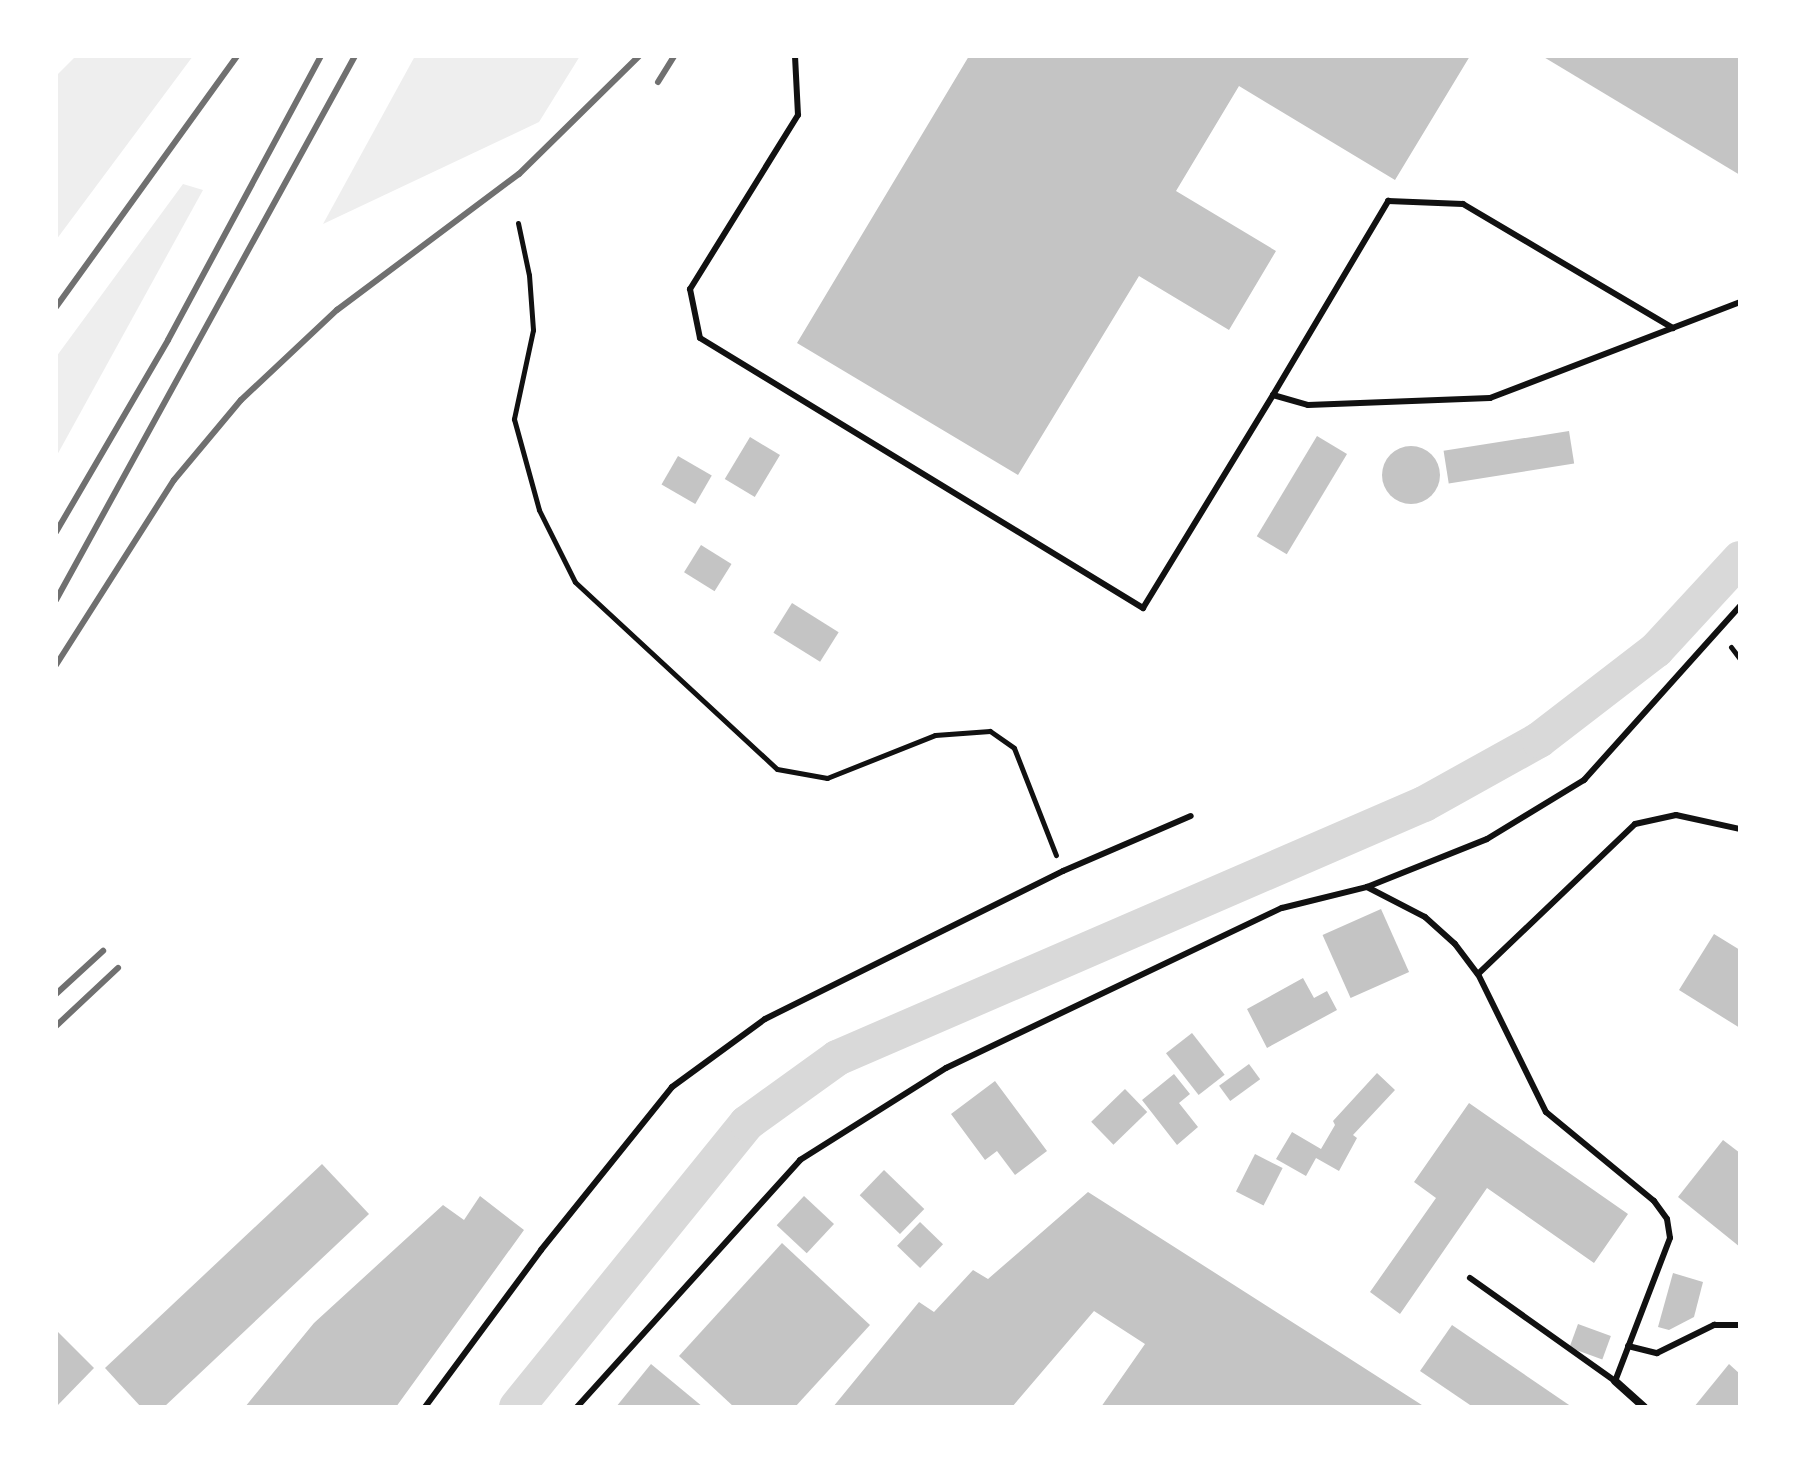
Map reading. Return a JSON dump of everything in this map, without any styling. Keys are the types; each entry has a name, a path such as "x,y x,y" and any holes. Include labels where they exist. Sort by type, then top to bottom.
{"street":[{"path":"1615,1381 1644,1407"}],"lane":[{"path":"795,56 798,115 690,289 700,338 1143,608 1388,201 1463,204 1673,328"},
{"path":"1273,395 1308,405 1490,398 1740,302"},
{"path":"577,1407 800,1160 960,1061 1282,908 1367,887 1487,839 1584,780 1740,606"},
{"path":"1478,974 1635,824 1676,815 1740,829"},
{"path":"425,1407 541,1250 672,1087 765,1019 1063,871 1191,816"},
{"path":"1367,887 1425,917 1455,944 1478,974 1546,1112 1654,1201 1667,1219 1670,1238 1615,1381 1470,1278"},
{"path":"1628,1346 1657,1353 1714,1325 1740,1325"}],"path":[{"path":"518,223 529,275 533,330 514,419 539,510 575,582 777,769 827,778 935,735 990,731 1014,748 1063,871"}],"shaded area":[{"path":"76,56 193,56 56,240 56,76"},
{"path":"415,56 580,56 539,122 323,224"},
{"path":"183,184 203,190 56,457 56,357"}],"building":[{"path":"969,56 1470,56 1395,180 1239,86 1176,191 1276,251 1229,330 1139,276 1018,475 797,343"},
{"path":"1542,56 1740,56 1740,175"},
{"path":"1569,431 1574,464 1449,483 1444,451"},
{"path":"1317,436 1347,454 1287,554 1257,536"},
{"path":"750,437 780,455 755,497 725,479"},
{"path":"1411,446 1432,454 1440,475 1432,496 1411,504 1390,496 1382,475 1390,454"},
{"path":"678,456 712,476 695,504 662,485"},
{"path":"701,545 732,564 715,591 684,572"},
{"path":"792,603 839,632 820,662 773,633"},
{"path":"1381,909 1409,972 1351,998 1323,935"},
{"path":"1714,934 1740,950 1740,1028 1679,990"},
{"path":"1303,978 1314,998 1327,991 1337,1010 1267,1048 1247,1009"},
{"path":"1192,1033 1225,1075 1199,1095 1166,1053"},
{"path":"1249,1064 1260,1079 1230,1101 1219,1086"},
{"path":"1377,1073 1395,1090 1353,1135 1357,1138 1339,1171 1316,1158 1306,1176 1276,1159 1292,1132 1321,1149 1335,1125 1333,1121"},
{"path":"1174,1074 1190,1094 1179,1103 1198,1127 1177,1145 1142,1100"},
{"path":"995,1081 1047,1151 1015,1175 997,1151 985,1160 951,1114"},
{"path":"1125,1089 1147,1112 1113,1145 1091,1122"},
{"path":"1469,1103 1628,1214 1594,1263 1487,1188 1400,1314 1370,1292 1436,1198 1414,1182"},
{"path":"1723,1140 1740,1153 1740,1247 1678,1197"},
{"path":"1255,1154 1283,1168 1264,1205 1236,1191"},
{"path":"322,1164 369,1214 164,1407 141,1407 105,1368"},
{"path":"884,1170 924,1209 900,1234 860,1195"},
{"path":"1088,1192 1425,1407 1101,1407 1145,1344 1094,1311 1012,1407 833,1407 919,1302 934,1312 973,1270 988,1279"},
{"path":"480,1196 524,1230 396,1407 245,1407 314,1323 443,1205 464,1220"},
{"path":"804,1196 834,1224 807,1253 777,1225"},
{"path":"920,1222 943,1244 920,1268 897,1246"},
{"path":"782,1243 870,1325 795,1407 734,1407 679,1356"},
{"path":"1673,1273 1703,1282 1694,1317 1669,1330 1658,1327"},
{"path":"1578,1324 1611,1336 1602,1359 1569,1347"},
{"path":"1452,1325 1572,1407 1473,1407 1420,1371"},
{"path":"56,1330 94,1368 56,1407"},
{"path":"651,1364 703,1407 616,1407"},
{"path":"1729,1364 1740,1374 1740,1407 1694,1407"}],"waterway":[{"path":"517,1407 747,1123 837,1058 1424,804 1539,740 1656,650 1740,559"}],"railway":[{"path":"56,307 237,56"},
{"path":"56,532 168,340 321,56"},
{"path":"56,600 355,56"},
{"path":"56,665 174,480 241,400 337,310 519,174 639,56"},
{"path":"658,82 674,56"},
{"path":"56,994 103,951"},
{"path":"56,1026 118,968"}]}
